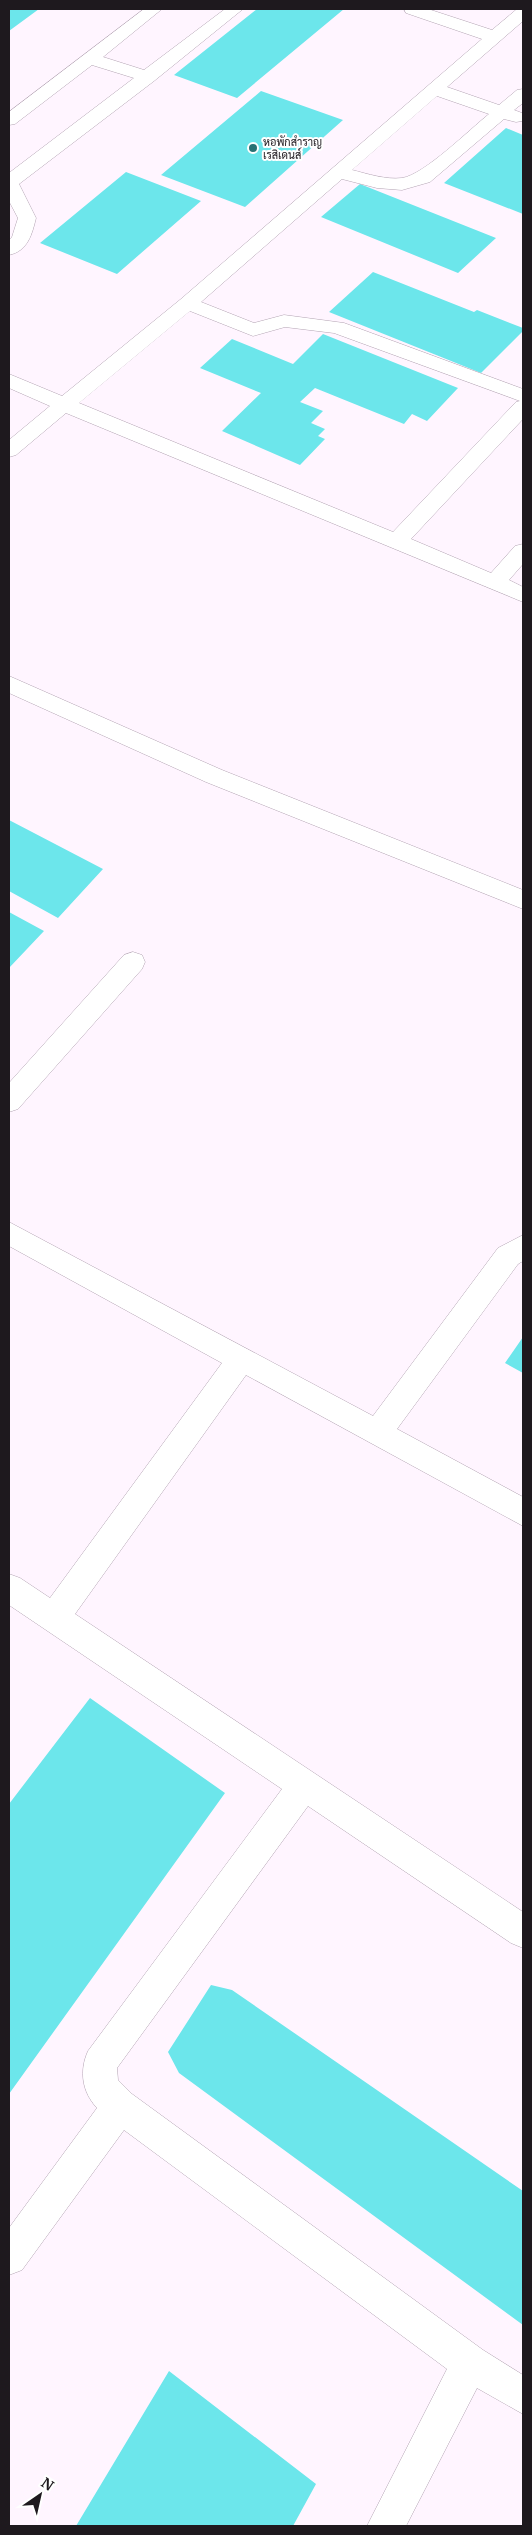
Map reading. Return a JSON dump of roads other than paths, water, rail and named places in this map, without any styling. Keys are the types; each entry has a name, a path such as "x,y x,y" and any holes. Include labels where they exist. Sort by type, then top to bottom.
{"lane":[{"path":"9,120 154,9"},
{"path":"9,249 21,239 27,218 9,183 235,9"},
{"path":"412,9 494,37"},
{"path":"9,450 188,303 523,12"},
{"path":"90,58 148,77"},
{"path":"435,89 523,119"},
{"path":"338,172 377,182 402,184 424,178 523,94"},
{"path":"188,303 253,330 284,321 337,327 523,396"},
{"path":"9,380 63,405 398,540 523,595"},
{"path":"398,540 523,407"},
{"path":"494,582 523,551"},
{"path":"12,690 214,776 523,900"},
{"path":"9,1101 133,962"},
{"path":"9,1233 523,1512"},
{"path":"378,1433 406,1390 508,1256 523,1248"},
{"path":"54,1618 241,1359"},
{"path":"9,1588 523,1931"},
{"path":"304,1785 100,2063 101,2087 120,2106 470,2363 523,2396"},
{"path":"9,2257 120,2106"},
{"path":"386,2526 470,2363"}],"place":[{"name":"หอพักสำราญ เรสิเดนส์","path":"253,148"}]}
